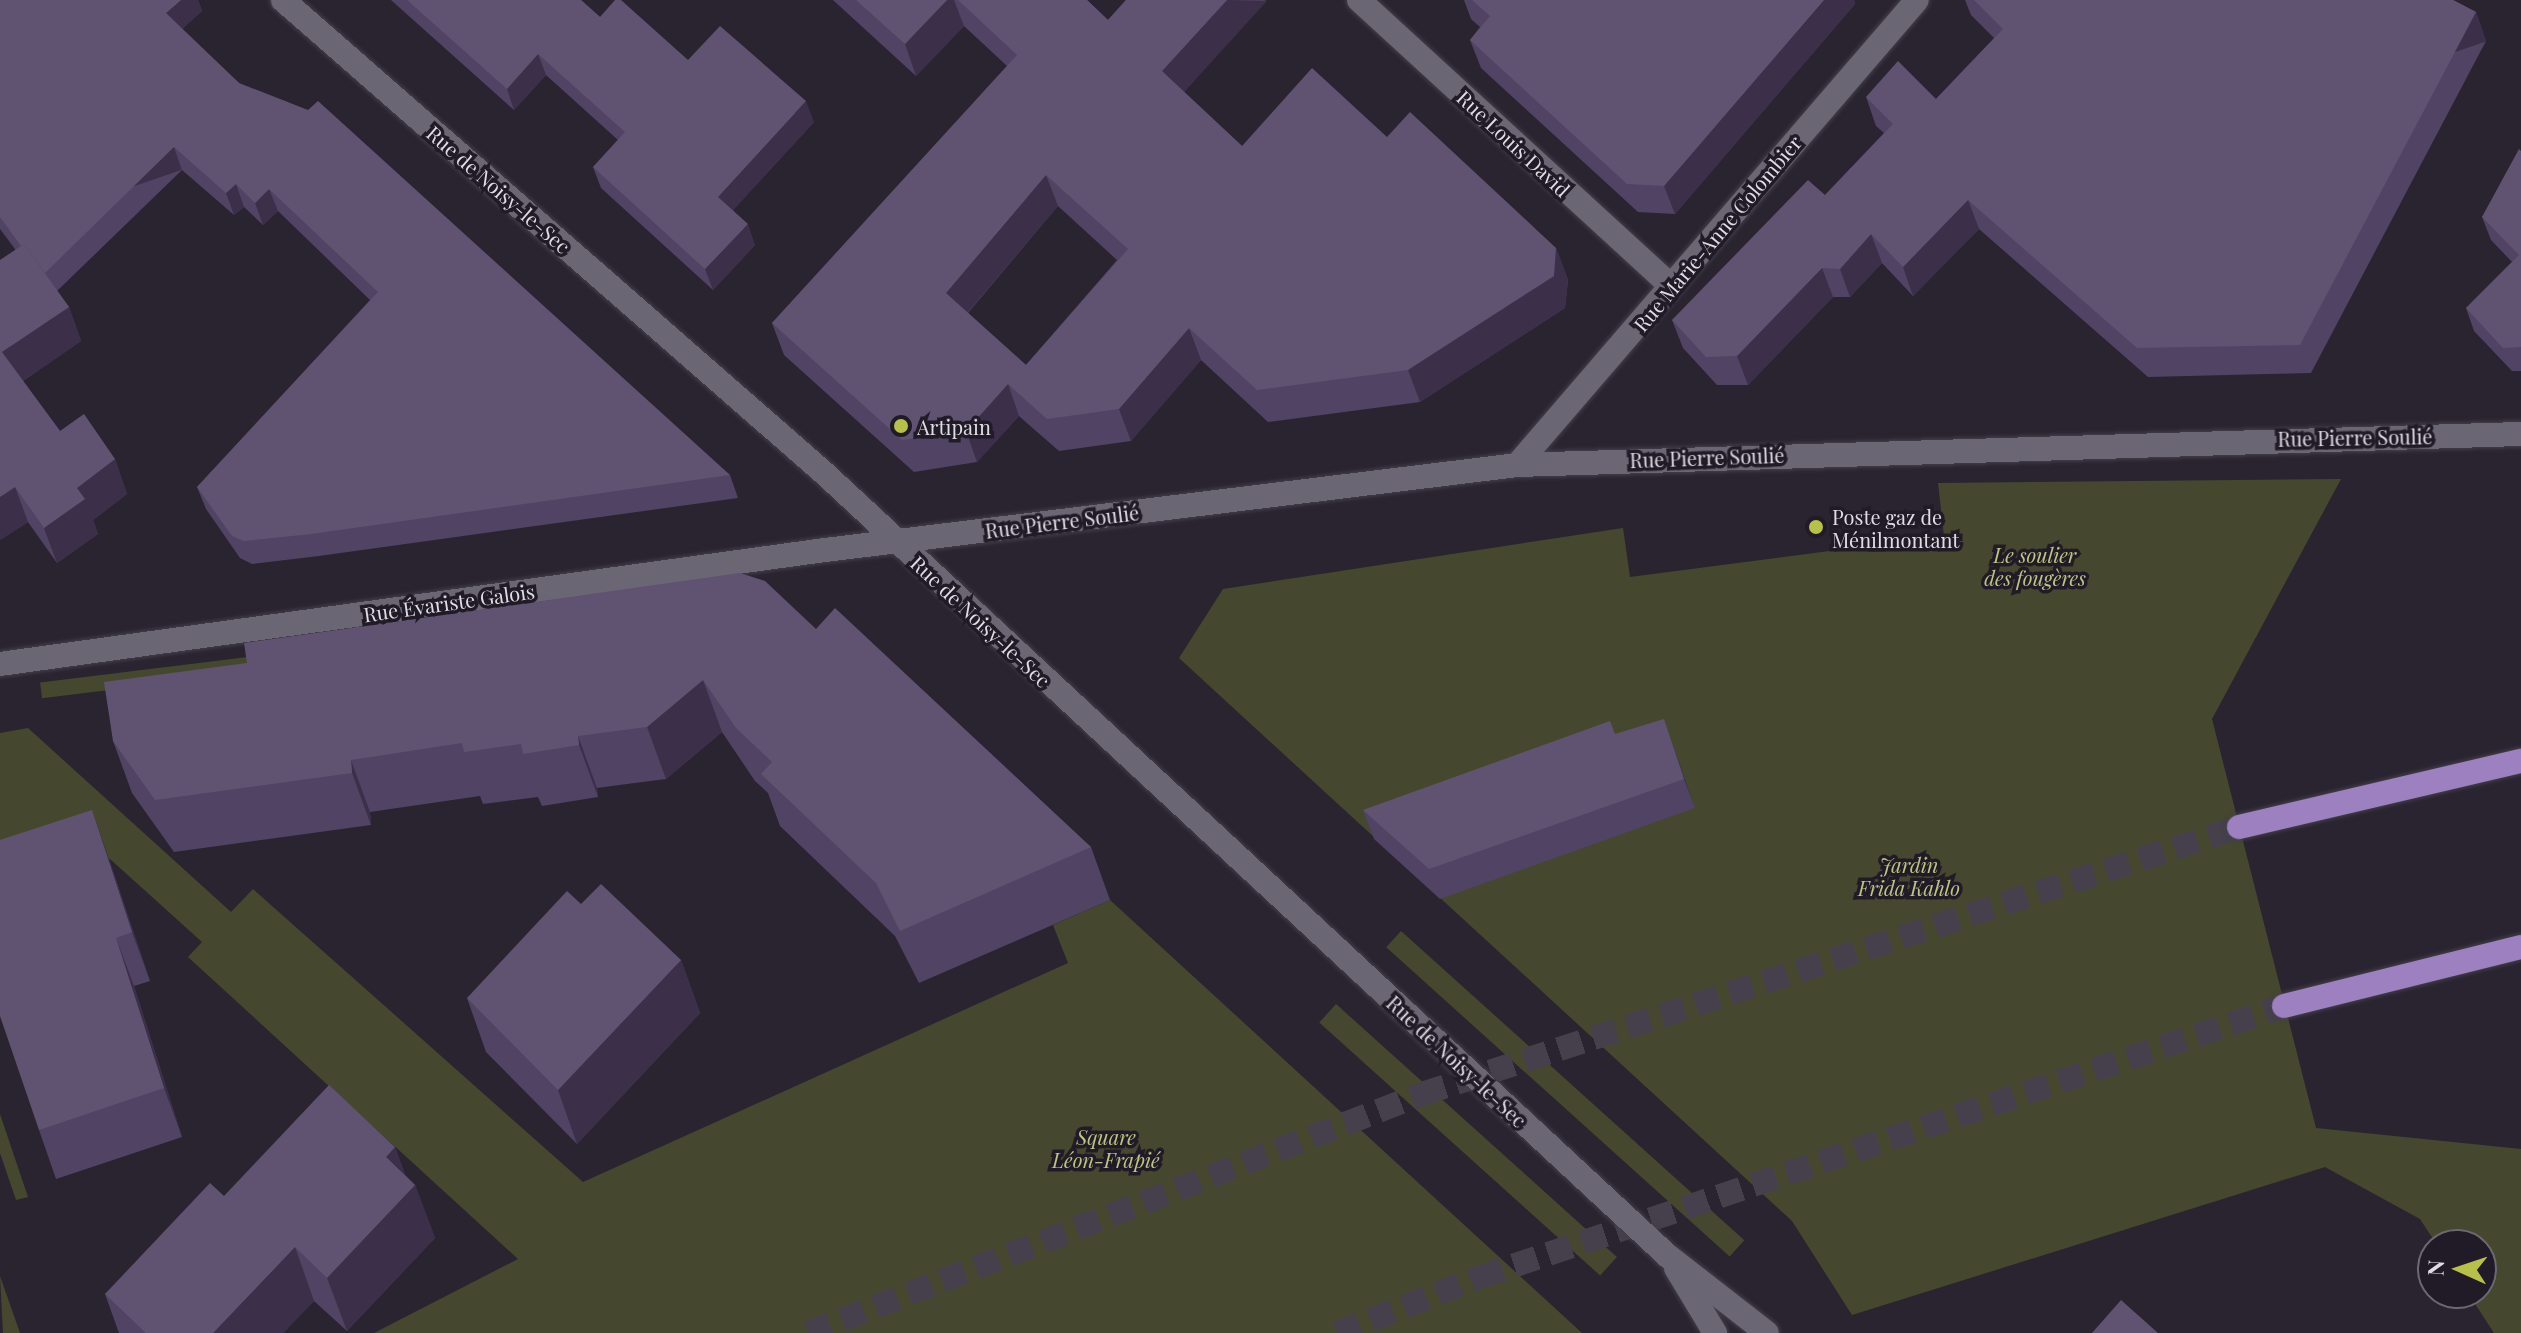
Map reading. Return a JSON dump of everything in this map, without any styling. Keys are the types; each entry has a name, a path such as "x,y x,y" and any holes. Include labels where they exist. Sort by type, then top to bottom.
{"highway":[{"path":"2239,827 2521,761"},
{"path":"2284,1006 2521,947"}],"street":[{"name":"Rue de Noisy-le-Sec","path":"283,0 898,543 1668,1256 1767,1333"},
{"name":"Rue Louis David","path":"1359,0 1670,285"},
{"name":"Rue Marie-Anne Colombier","path":"1517,465 1917,0"},
{"name":"Rue Pierre Soulié","path":"898,543 1517,465 2521,434"},
{"name":"Rue Évariste Galois","path":"0,664 898,543"},
{"name":"Rue de Noisy-le-Sec","path":"1668,1256 1715,1333"}],"green space":[{"name":"Jardin Frida Kahlo","path":"2341,479 2212,719 2316,1128 2521,1149 2521,1333 2494,1333 2478,1309 2497,1309 2497,1229 2427,1229 2420,1219 2325,1167 1852,1315 1792,1221 1179,658 1223,589 1623,528 1630,577 1944,536 1938,483"},
{"path":"321,648 323,664 42,698 40,682"},
{"name":"Square Léon-Frapié","path":"28,728 231,912 253,889 583,1182 1068,963 1053,925 1110,900 1582,1333 374,1333 518,1259 188,957 202,942 110,859 0,894 0,733"},
{"path":"1401,931 1744,1240 1730,1256 1386,947"},
{"path":"1336,1004 1617,1257 1600,1276 1319,1023"},
{"path":"0,1114 28,1197 16,1200 0,1153"},
{"path":"0,1276 20,1333 3,1333"}],"building":[{"path":"0,0 181,0 166,13 239,83 308,110 318,101 730,475 311,534 244,541 232,536 197,487 378,292 269,189 255,203 236,184 226,193 174,147 45,273 0,217"},
{"path":"407,0 581,0 600,17 615,0 621,0 688,60 720,26 806,101 718,197 748,224 705,269 593,167 625,132 538,54 507,89"},
{"path":"856,0 947,0 905,44"},
{"path":"958,0 1087,0 1108,20 1126,0 1227,0 1162,71 1242,146 1312,68 1387,137 1410,112 1556,248 1554,276 1408,370 1257,390 1189,328 1119,409 1047,419 1008,384 966,431 902,440 772,323 1017,55","holes":["1046,175 1128,249 1026,365 946,293"]},
{"path":"1472,0 1824,0 1664,186 1627,184 1470,40 1490,16"},
{"path":"1974,0 2453,0 2476,12 2300,345 2137,348 1968,200 1903,267 1871,234 1840,269 1822,268 1737,356 1706,357 1672,320 1808,180 1825,195 1893,124 1866,97 1898,61 1936,99 2003,29"},
{"path":"2519,149 2521,347 2503,348 2466,308 2519,255 2482,217"},
{"path":"24,244 69,307 2,352 60,431 84,414 115,459 77,488 85,499 44,528 15,487 0,497 0,260"},
{"path":"740,573 765,581 816,629 835,608 1091,847 900,931 876,883 761,774 772,762 736,728 703,680 647,727 578,736 579,745 523,754 521,744 464,752 462,743 351,760 352,773 155,800 113,741 104,682 247,663 244,643"},
{"path":"1664,719 1684,779 1429,869 1363,810 1610,721 1615,734"},
{"path":"92,810 132,932 116,938 164,1088 39,1130 0,1016 0,840"},
{"path":"601,884 681,960 558,1090 467,998 567,891 581,904"},
{"path":"329,1085 395,1147 386,1157 415,1185 327,1278 295,1247 213,1333 146,1333 105,1294 210,1183 224,1196"},
{"path":"2121,1300 2158,1333 2092,1333"}],"tunnel":[{"path":"808,1333 1422,1094 2239,827"},
{"path":"1337,1333 1480,1277 2284,1006"}],"place":[{"name":"Artipain","path":"901,426"},
{"name":"Poste gaz de Ménilmontant","path":"1816,527"}],"park label":[{"name":"Le soulier des fougères","path":"2035,566"}]}
